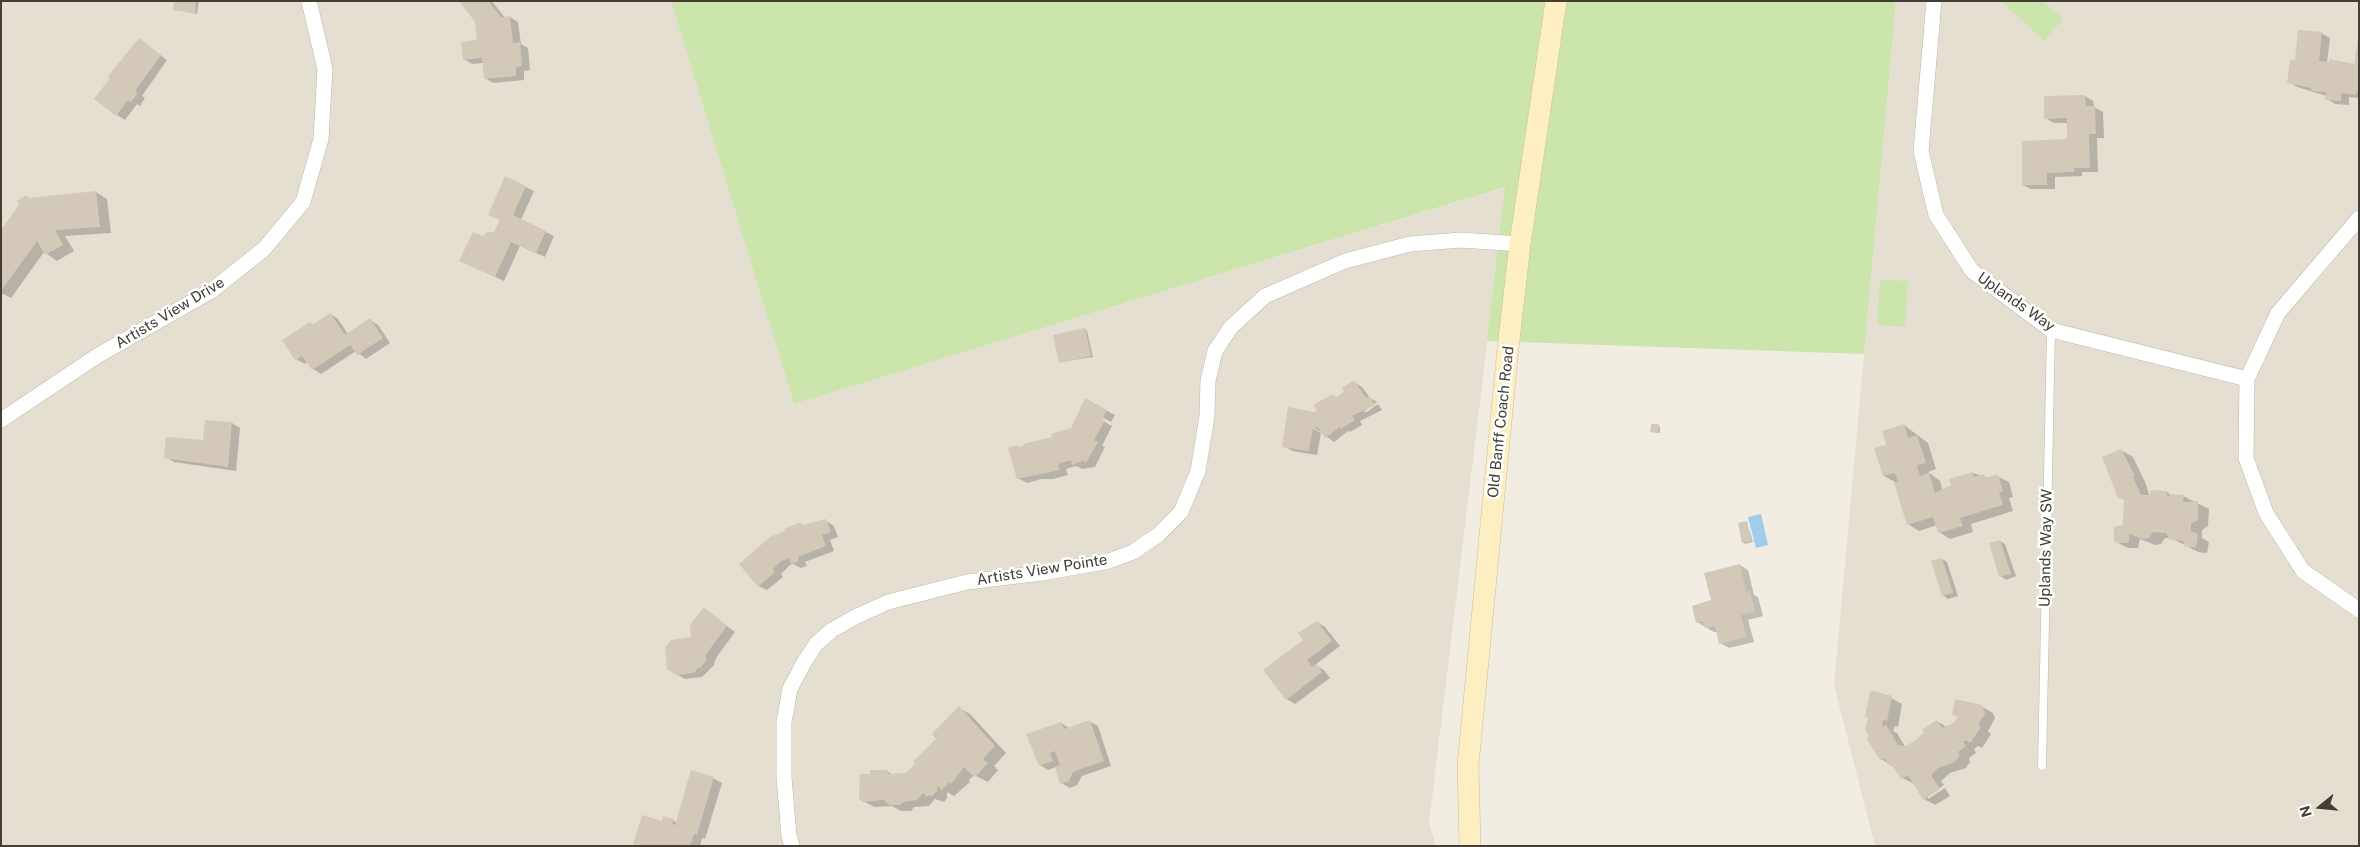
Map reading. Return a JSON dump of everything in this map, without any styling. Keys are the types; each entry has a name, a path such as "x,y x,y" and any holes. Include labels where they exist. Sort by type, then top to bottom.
{"main road":[{"name":"Old Banff Coach Road","path":"1470,846 1468,830 1469,756 1480,626 1520,244 1556,1"}],"street":[{"name":"Artists View Drive","path":"1,420 97,356 211,291 264,249 303,202 320,139 324,69 309,1"},
{"name":"Uplands Way","path":"1934,1 1921,151 1936,215 1972,271 2051,330 2247,379"},
{"path":"2359,218 2278,313 2247,379 2246,458 2266,513 2303,571 2359,610"},
{"name":"Artists View Pointe","path":"792,846 789,836 784,778 786,714 790,689 816,644 832,630 888,602 967,582 1042,573 1109,561 1133,552 1158,535 1181,512 1198,471 1207,416 1208,381 1215,351 1231,327 1265,296 1345,261 1410,244 1461,240 1520,244"}],"lane":[{"name":"Uplands Way SW","path":"2042,766 2051,330"}],"shaded area":[{"path":"1,1 671,1 794,404 1506,187 1429,823 1436,846 1,846"},
{"path":"1896,1 2359,1 2359,846 1875,846 1834,685"}],"green space":[{"path":"671,1 1896,1 1864,354 1487,341 1505,187 794,404"},
{"path":"2001,1 2043,1 2063,19 2044,41"},
{"path":"1880,280 1908,281 1905,327 1877,325"}],"water":[{"path":"1761,514 1768,545 1756,548 1748,517"}],"building":[{"path":"174,1 196,1 195,13 173,10"},
{"path":"459,1 488,1 501,17 510,16 513,43 520,42 522,66 516,67 516,76 484,79 482,58 463,60 461,42 477,40 475,22"},
{"path":"2298,30 2322,32 2319,61 2329,62 2329,59 2354,64 2359,33 2359,92 2356,95 2341,93 2341,101 2325,100 2326,92 2311,91 2311,88 2287,83 2290,60 2295,60"},
{"path":"139,38 161,55 135,91 138,93 131,102 128,100 116,116 94,99 110,78 108,76"},
{"path":"2085,95 2086,106 2095,106 2096,134 2089,134 2090,168 2074,168 2074,172 2047,173 2047,185 2022,185 2022,141 2067,139 2067,118 2044,119 2044,96"},
{"path":"505,176 526,186 513,215 546,231 536,253 511,242 495,277 459,261 473,232 483,236 487,232 494,232 500,220 488,215"},
{"path":"96,191 100,227 55,230 63,245 45,255 37,241 1,291 1,230 19,205 17,201 26,195 28,198"},
{"path":"330,313 345,335 370,318 383,338 357,355 350,345 312,370 302,356 295,360 282,340 310,322 312,325"},
{"path":"1085,328 1091,356 1059,363 1053,335"},
{"path":"1354,380 1366,398 1369,396 1375,405 1352,416 1355,420 1341,429 1340,427 1325,438 1318,427 1313,427 1309,451 1282,447 1288,407 1314,412 1317,410 1313,405 1333,394 1336,397 1344,392 1342,388"},
{"path":"1085,398 1107,410 1102,419 1105,420 1094,440 1098,442 1086,463 1083,461 1072,465 1071,460 1058,464 1060,470 1017,479 1008,448 1018,445 1019,447 1024,446 1023,444 1052,437 1051,434 1071,428"},
{"path":"205,420 232,422 228,467 164,458 166,437 203,440"},
{"path":"1651,424 1659,424 1658,433 1650,432"},
{"path":"1904,424 1908,438 1917,435 1926,463 1917,465 1920,476 1929,473 1935,493 1951,485 1949,479 1973,472 1974,477 1983,474 1985,478 1998,474 2003,491 1999,492 2003,505 1960,518 1963,526 1938,533 1933,517 1907,525 1894,483 1898,482 1895,473 1883,476 1874,448 1886,445 1882,431"},
{"path":"2121,449 2135,476 2133,477 2141,495 2150,495 2151,490 2167,491 2167,497 2169,497 2169,494 2184,495 2183,502 2198,501 2198,520 2191,524 2191,531 2198,534 2196,547 2185,547 2183,541 2170,540 2166,533 2153,532 2149,538 2143,539 2129,534 2129,541 2127,543 2116,543 2114,540 2114,527 2123,525 2124,500 2118,498 2102,457"},
{"path":"826,519 831,532 822,535 826,546 798,557 799,561 791,564 789,558 781,561 773,569 775,572 758,587 739,564 770,537 785,531 784,529 801,522 802,525"},
{"path":"1747,521 1751,541 1742,543 1738,523"},
{"path":"2000,540 2011,574 1999,577 1989,543"},
{"path":"1942,558 1953,593 1942,596 1931,561"},
{"path":"1740,564 1746,592 1750,591 1755,612 1741,615 1746,637 1719,644 1715,626 1705,628 1703,621 1696,623 1692,606 1711,600 1704,573"},
{"path":"704,607 727,626 707,653 705,658 707,660 700,668 694,673 676,675 667,669 665,647 671,640 691,637 690,625"},
{"path":"1317,621 1332,641 1307,660 1312,667 1316,664 1322,672 1286,700 1263,670 1303,640 1298,633"},
{"path":"1874,691 1892,696 1887,721 1883,720 1882,727 1886,725 1898,745 1906,746 1916,740 1924,732 1922,730 1937,720 1942,728 1955,722 1958,716 1952,715 1955,699 1982,705 1985,714 1978,724 1981,727 1970,743 1966,740 1963,742 1966,746 1958,752 1960,755 1955,762 1938,768 1931,775 1940,789 1923,800 1908,775 1901,779 1892,765 1890,766 1884,758 1880,760 1866,738 1869,736 1865,730 1868,717 1865,717 1870,692"},
{"path":"959,706 995,746 983,759 988,763 976,776 974,777 964,767 951,784 949,782 942,790 937,786 937,791 932,796 926,796 923,793 917,800 903,802 900,805 889,805 884,800 862,802 859,798 860,774 870,774 870,770 887,770 888,774 906,773 915,764 913,762 936,739 932,734"},
{"path":"1090,720 1104,761 1073,772 1069,781 1060,784 1055,767 1060,765 1055,751 1050,753 1053,761 1039,766 1026,734 1061,722 1064,729"},
{"path":"691,770 714,777 697,835 694,834 690,846 640,846 633,844 642,815 662,821 663,816 674,819 672,824 675,825"}]}
